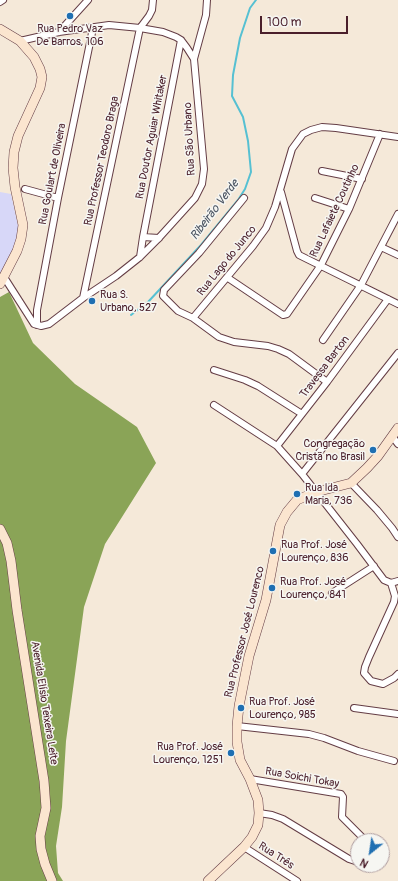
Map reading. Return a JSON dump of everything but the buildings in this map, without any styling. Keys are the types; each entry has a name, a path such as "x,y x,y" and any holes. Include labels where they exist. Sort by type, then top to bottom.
{"main road":[{"path":"0,29 20,41 34,57 42,77 40,88 18,136 14,152 15,187 23,225 17,251 2,281"},
{"path":"351,483 372,462 398,428"},
{"name":"Rua Professor José Lourenco","path":"208,881 244,847 252,837 258,825 258,800 250,779 240,760 238,751 237,726 239,706 249,656 266,600 280,525 292,504 304,496 351,483"},
{"name":"Avenida Elísio Teixeira Leite","path":"0,529 7,543 11,561 44,781 46,808 40,836 41,849 52,881"}],"street":[{"path":"59,32 88,0"},
{"path":"140,28 152,10 153,0"},
{"path":"194,60 206,16 207,0"},
{"path":"20,41 59,32 109,25 140,28 170,34 181,40"},
{"name":"Rua Goulart de Oliveira","path":"37,325 37,310 58,198 93,28"},
{"name":"Rua Professor Teodoro Braga","path":"83,298 140,28"},
{"name":"Rua São Urbano","path":"37,325 45,326 49,324 140,257 195,198 202,184 204,169 194,60 181,40"},
{"name":"Rua Doutor Aguiar Whitaker","path":"140,257 181,40"},
{"name":"Rua Lago do Junco","path":"193,318 228,278 266,228 275,207 292,149 304,134 322,127 398,137"},
{"name":"Rua Lafaiete Coutinho","path":"228,278 285,315 320,265 349,209 380,134"},
{"path":"322,171 362,179"},
{"path":"25,188 58,198"},
{"path":"280,190 299,255 398,304"},
{"path":"244,198 199,253 163,292 163,296 178,311 193,318 219,337 226,340 268,346 278,349 289,354 327,382"},
{"path":"315,198 349,209"},
{"path":"323,340 361,285 398,214"},
{"path":"143,237 159,238"},
{"path":"381,247 398,255"},
{"path":"2,281 31,320 37,325"},
{"name":"Travessa Barton","path":"276,446 327,382 388,299"},
{"path":"302,474 398,353"},
{"path":"214,370 258,386 302,414"},
{"path":"214,405 276,446 302,474 384,580 390,583 396,595 392,609 365,667 364,673 371,681 383,684 398,674"},
{"path":"392,436 398,444"},
{"path":"351,483 378,510 398,537"},
{"path":"332,593 374,566"},
{"path":"390,583 398,581"},
{"path":"354,708 398,714"},
{"path":"237,726 309,734 358,751 394,760"},
{"name":"Rua Soichi Tokay","path":"250,779 341,794 343,797 342,817 358,833"},
{"path":"259,812 283,819 350,859"},
{"name":"Rua Três","path":"244,847 297,881"}],"shaded area":[{"path":"0,192 11,194 19,230 17,241 0,276"}],"green space":[{"path":"9,292 33,343 75,384 137,427 156,463 105,544 84,607 66,741 62,807 56,846 58,873 63,881 0,881 0,297"}],"waterway":[{"name":"Ribeirão Verde","path":"131,315 148,302 201,245 238,200 245,189 251,172 248,141 243,117 232,96 233,75 240,38 250,8 256,0"}],"place":[{"name":"Rua Pedro Vaz De Barros, 106","path":"70,16"},
{"name":"Rua S. Urbano, 527","path":"92,301"},
{"name":"Congregação Cristã no Brasil","path":"373,450"},
{"name":"Rua Ida Maria, 736","path":"297,494"},
{"name":"Rua Prof. José Lourenço, 836","path":"273,551"},
{"name":"Rua Prof. José Lourenço, 841","path":"272,588"},
{"name":"Rua Prof. José Lourenço, 985","path":"241,708"},
{"name":"Rua Prof. José Lourenço, 1251","path":"231,753"}]}
